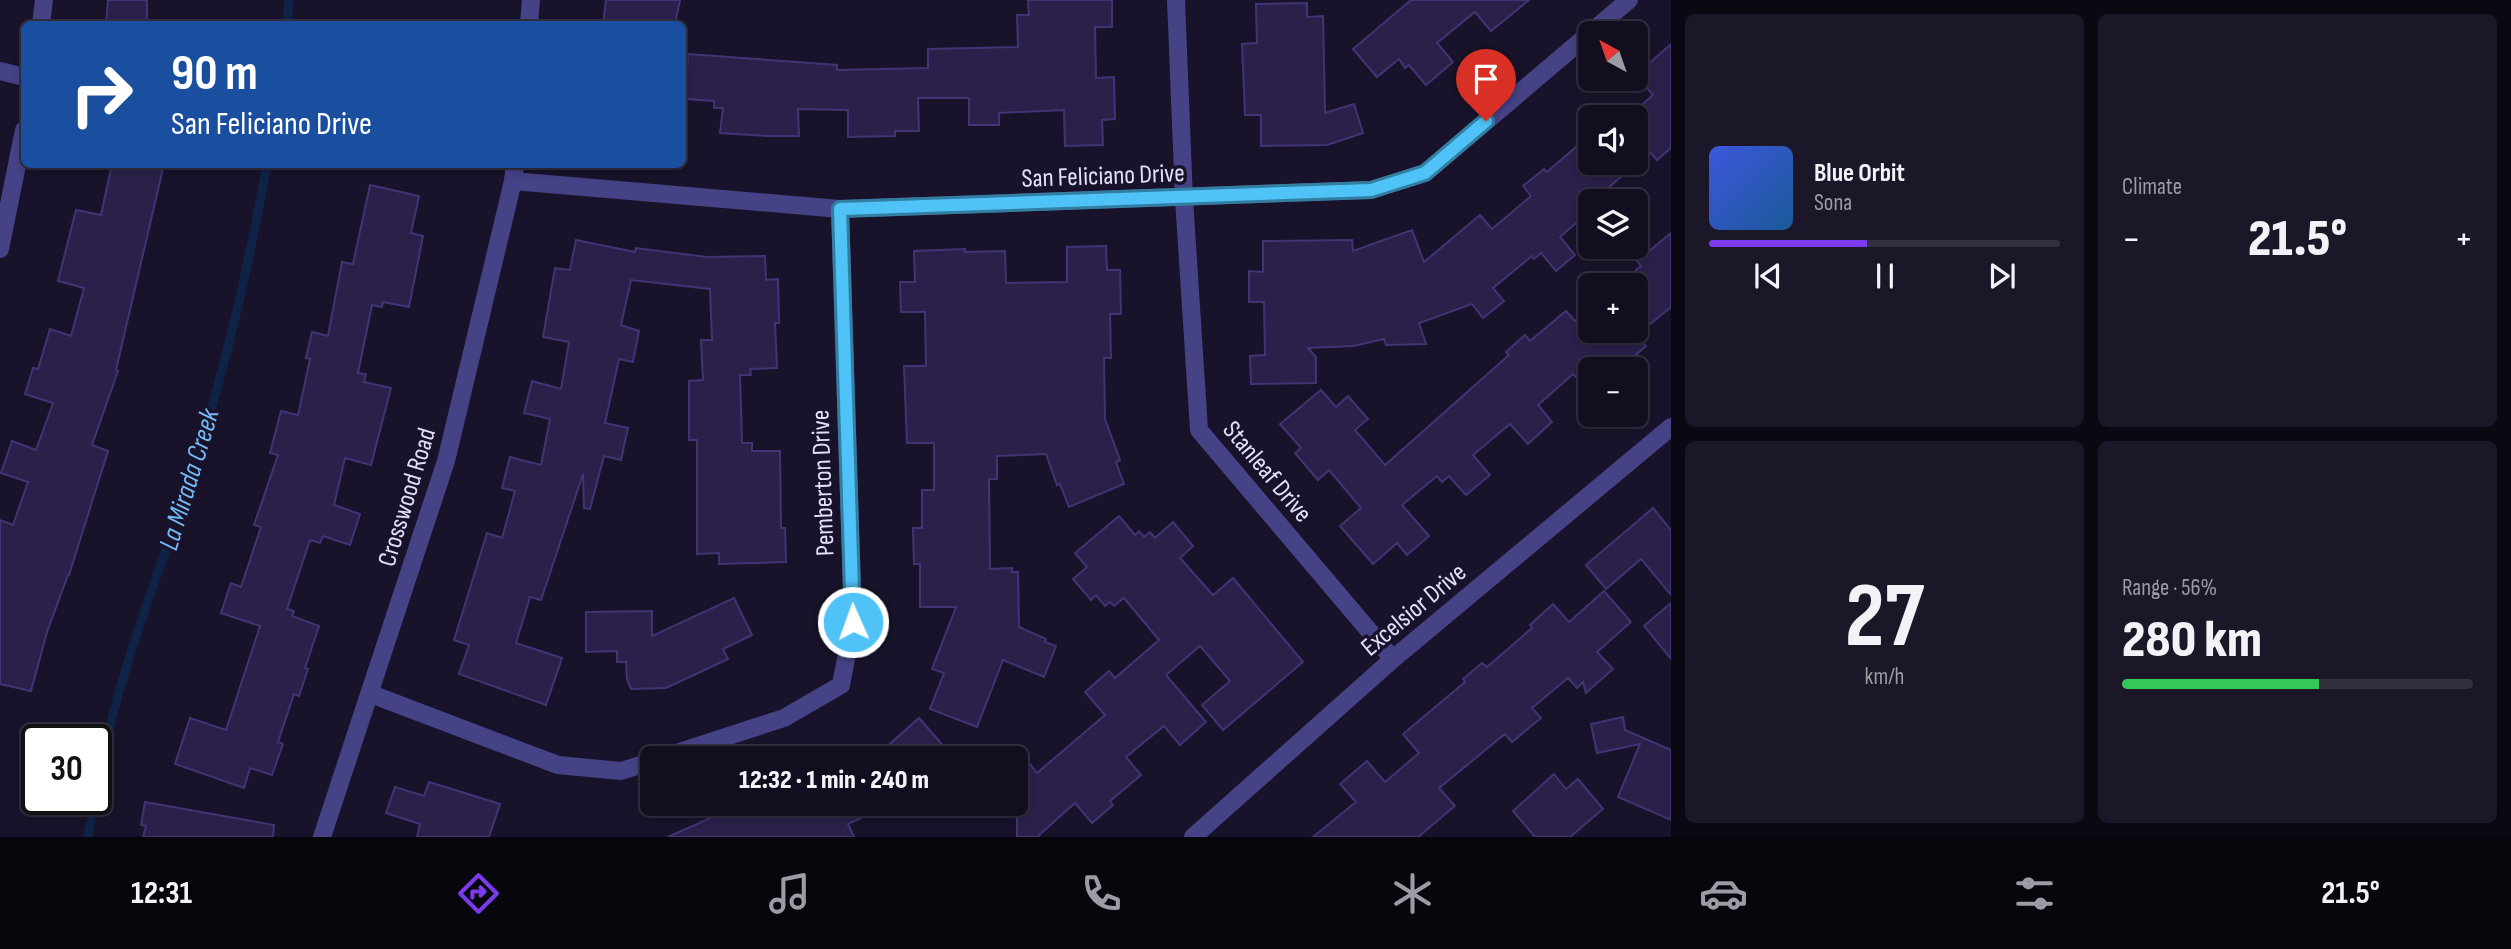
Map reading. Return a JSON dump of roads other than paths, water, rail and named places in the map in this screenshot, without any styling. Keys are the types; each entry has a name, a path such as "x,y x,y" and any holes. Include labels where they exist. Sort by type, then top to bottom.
{"street":[{"path":"41,21 44,0"},
{"path":"529,21 531,0"},
{"name":"Stanleaf Drive","path":"1177,0 1184,199 1199,430 1393,659"},
{"name":"San Feliciano Drive","path":"514,173 840,209 1184,199 1371,190 1425,173 1629,0"},
{"path":"0,71 21,76"},
{"path":"0,249 21,145"},
{"name":"Crosswood Road","path":"322,837 446,461 514,173"},
{"name":"Pemberton Drive","path":"698,746 784,718 841,685 853,622 840,209"},
{"name":"Excelsior Drive","path":"1193,837 1393,659 1671,427"},
{"path":"371,694 558,765 621,771 640,765"}],"waterway":[{"name":"La Mirada Creek","path":"287,21 289,0"},
{"name":"La Mirada Creek","path":"110,724 127,664 183,500 218,386 245,276 266,168"},
{"name":"La Mirada Creek","path":"88,837 92,815"}]}
